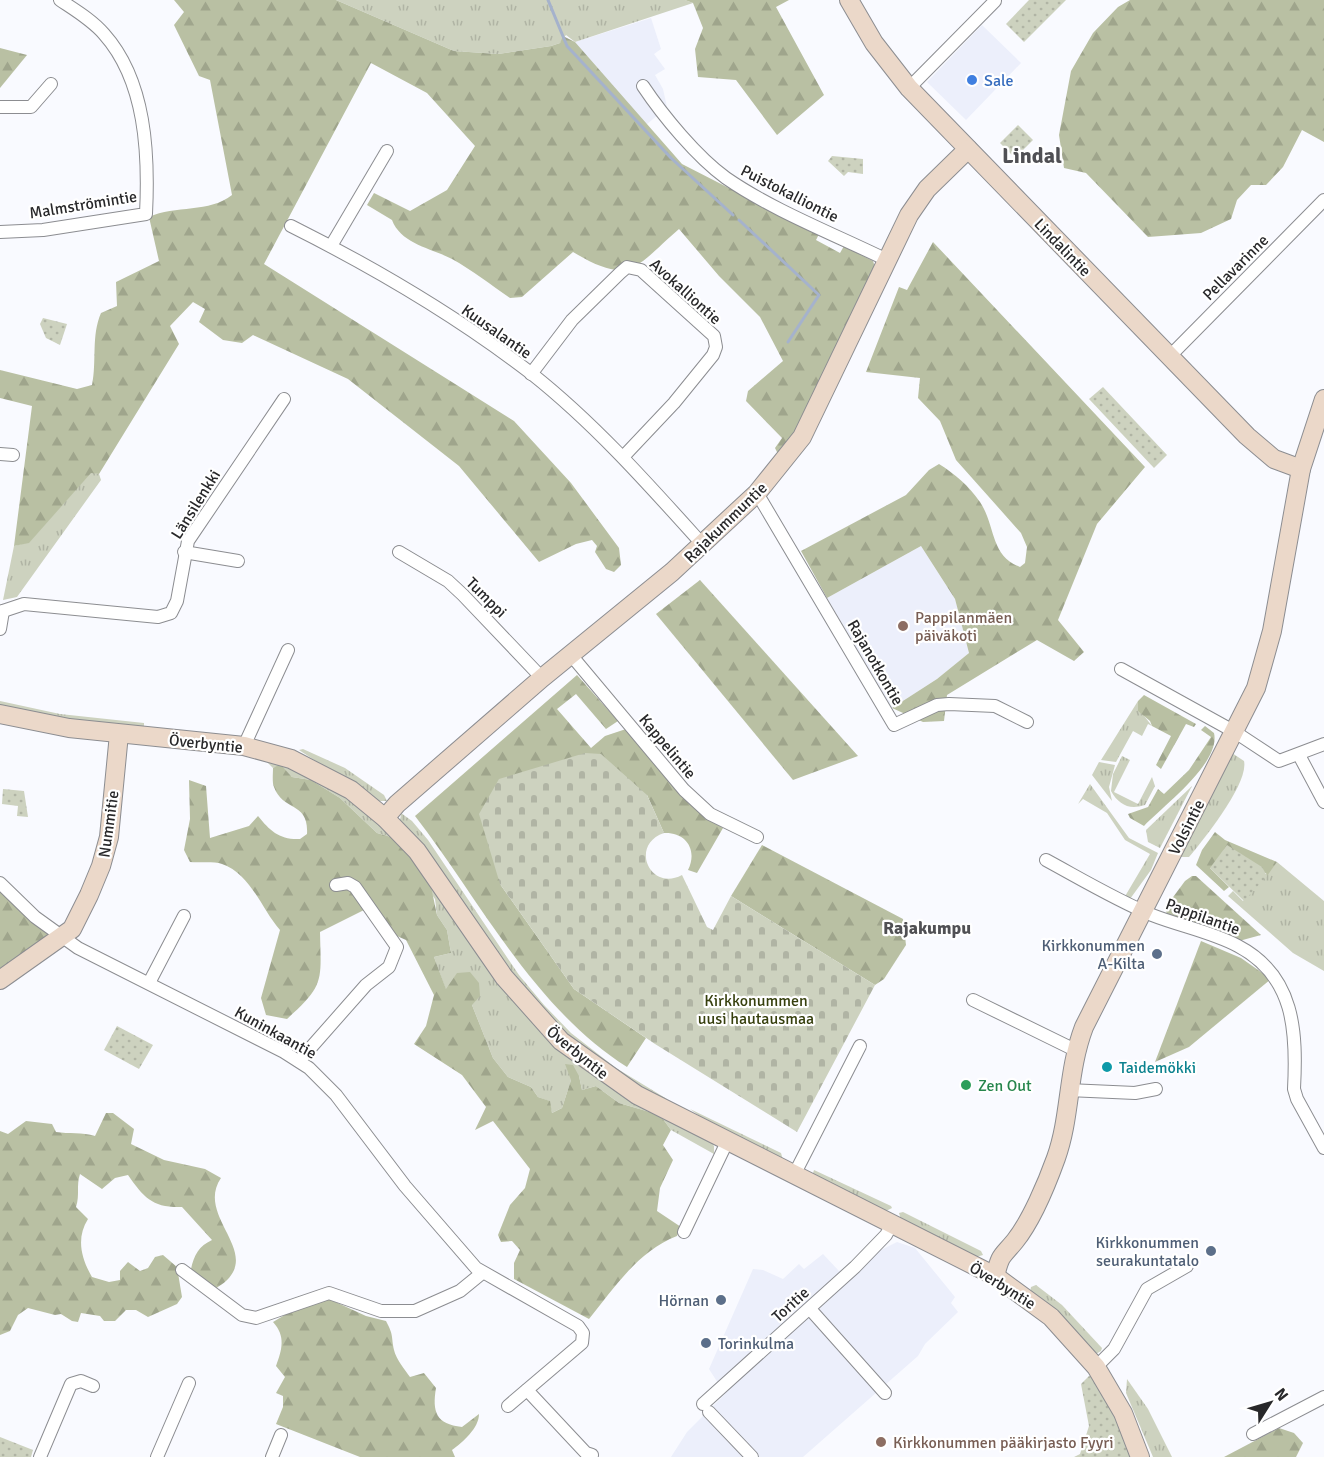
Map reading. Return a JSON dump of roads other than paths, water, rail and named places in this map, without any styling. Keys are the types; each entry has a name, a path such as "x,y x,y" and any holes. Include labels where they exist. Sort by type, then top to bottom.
{"street":[{"name":"Malmströmintie","path":"0,232 43,230 146,214 145,147 138,98 125,63 105,34 92,21 60,0"},
{"name":"Lindalintie","path":"849,0 874,43 909,88 1262,450 1300,470"},
{"path":"909,88 995,1"},
{"path":"0,107 31,107 51,84"},
{"name":"Puistokalliontie","path":"643,86 662,115 724,176 746,191 887,260"},
{"name":"Rajakummuntie","path":"385,818 397,804 542,678 703,545 757,493 802,437 909,215 927,189 968,149"},
{"path":"331,246 387,151"},
{"name":"Pellavarinne","path":"1169,357 1324,200"},
{"name":"Kuusalantie","path":"291,226 331,246 443,313 531,374 623,457 703,545"},
{"name":"Avokalliontie","path":"531,374 572,320 627,267 641,270 650,278 714,336 716,347 713,356 674,403 623,457"},
{"name":"Länsilenkki","path":"0,629 2,610 24,604 167,616 176,608 184,552 193,533 284,399"},
{"name":"Volsintie","path":"995,1276 1011,1261 1014,1242 1056,1159 1065,1123 1075,1050 1084,1028 1235,732 1264,667 1300,470 1324,399"},
{"name":"Rajanotkontie","path":"757,493 894,725 937,705 950,704 995,706 1027,722"},
{"path":"184,552 238,561"},
{"name":"Tumppi","path":"399,552 448,581 542,678"},
{"path":"244,746 288,650"},
{"name":"Kappelintie","path":"571,655 684,790 710,814 757,837"},
{"path":"1121,669 1235,732 1279,761 1324,744"},
{"name":"Överbyntie","path":"0,714 69,728 244,746 291,759 351,790 385,818 417,851 521,999 561,1041 620,1085 727,1142 995,1276 1051,1317 1096,1367 1123,1413 1140,1457"},
{"name":"Nummitie","path":"0,980 60,936 65,924 81,909 89,895 105,855 119,734"},
{"path":"1299,754 1324,802"},
{"name":"Pappilantie","path":"1046,860 1143,911 1237,945 1251,954 1276,977 1284,989 1295,1024 1294,1089 1297,1099 1324,1148"},
{"name":"Kuninkaantie","path":"0,883 60,936 78,948 299,1061 336,1095 405,1186 482,1273 578,1326 583,1333 582,1343 527,1390"},
{"path":"299,1061 366,985 389,967 397,947 356,887 348,883 336,885"},
{"path":"149,983 184,916"},
{"path":"973,1000 1075,1050"},
{"path":"794,1175 860,1046"},
{"path":"1068,1090 1135,1093 1156,1089"},
{"path":"684,1232 727,1142"},
{"name":"Toritie","path":"752,1457 706,1408 886,1235 892,1224"},
{"path":"1096,1367 1114,1349 1147,1289 1187,1266"},
{"path":"182,1270 242,1315 256,1318 329,1293 381,1311 415,1311 459,1291 482,1273"},
{"path":"810,1309 885,1393"},
{"path":"40,1457 71,1384 81,1381 93,1386"},
{"path":"157,1457 189,1383"},
{"path":"508,1406 527,1390 586,1453 592,1455"},
{"path":"1253,1434 1324,1397"},
{"path":"272,1457 281,1435"}],"waterway":[{"path":"548,0 567,46 671,158 733,215"},
{"path":"739,220 819,295 788,342"}],"place":[{"name":"Sale","path":"972,80"},
{"name":"Pappilanmäen päiväkoti","path":"903,626"},
{"name":"Kirkkonummen A-Kilta","path":"1157,954"},
{"name":"Taidemökki","path":"1107,1067"},
{"name":"Zen Out","path":"966,1085"},
{"name":"Kirkkonummen seurakuntatalo","path":"1211,1251"},
{"name":"Hörnan","path":"721,1300"},
{"name":"Torinkulma","path":"706,1343"},
{"name":"Kirkkonummen pääkirjasto Fyyri","path":"881,1442"}],"district":[{"name":"Lindal","path":"1032,155"},
{"name":"Rajakumpu","path":"927,928"}],"park label":[{"name":"Kirkkonummen uusi hautausmaa","path":"756,1009"}]}
